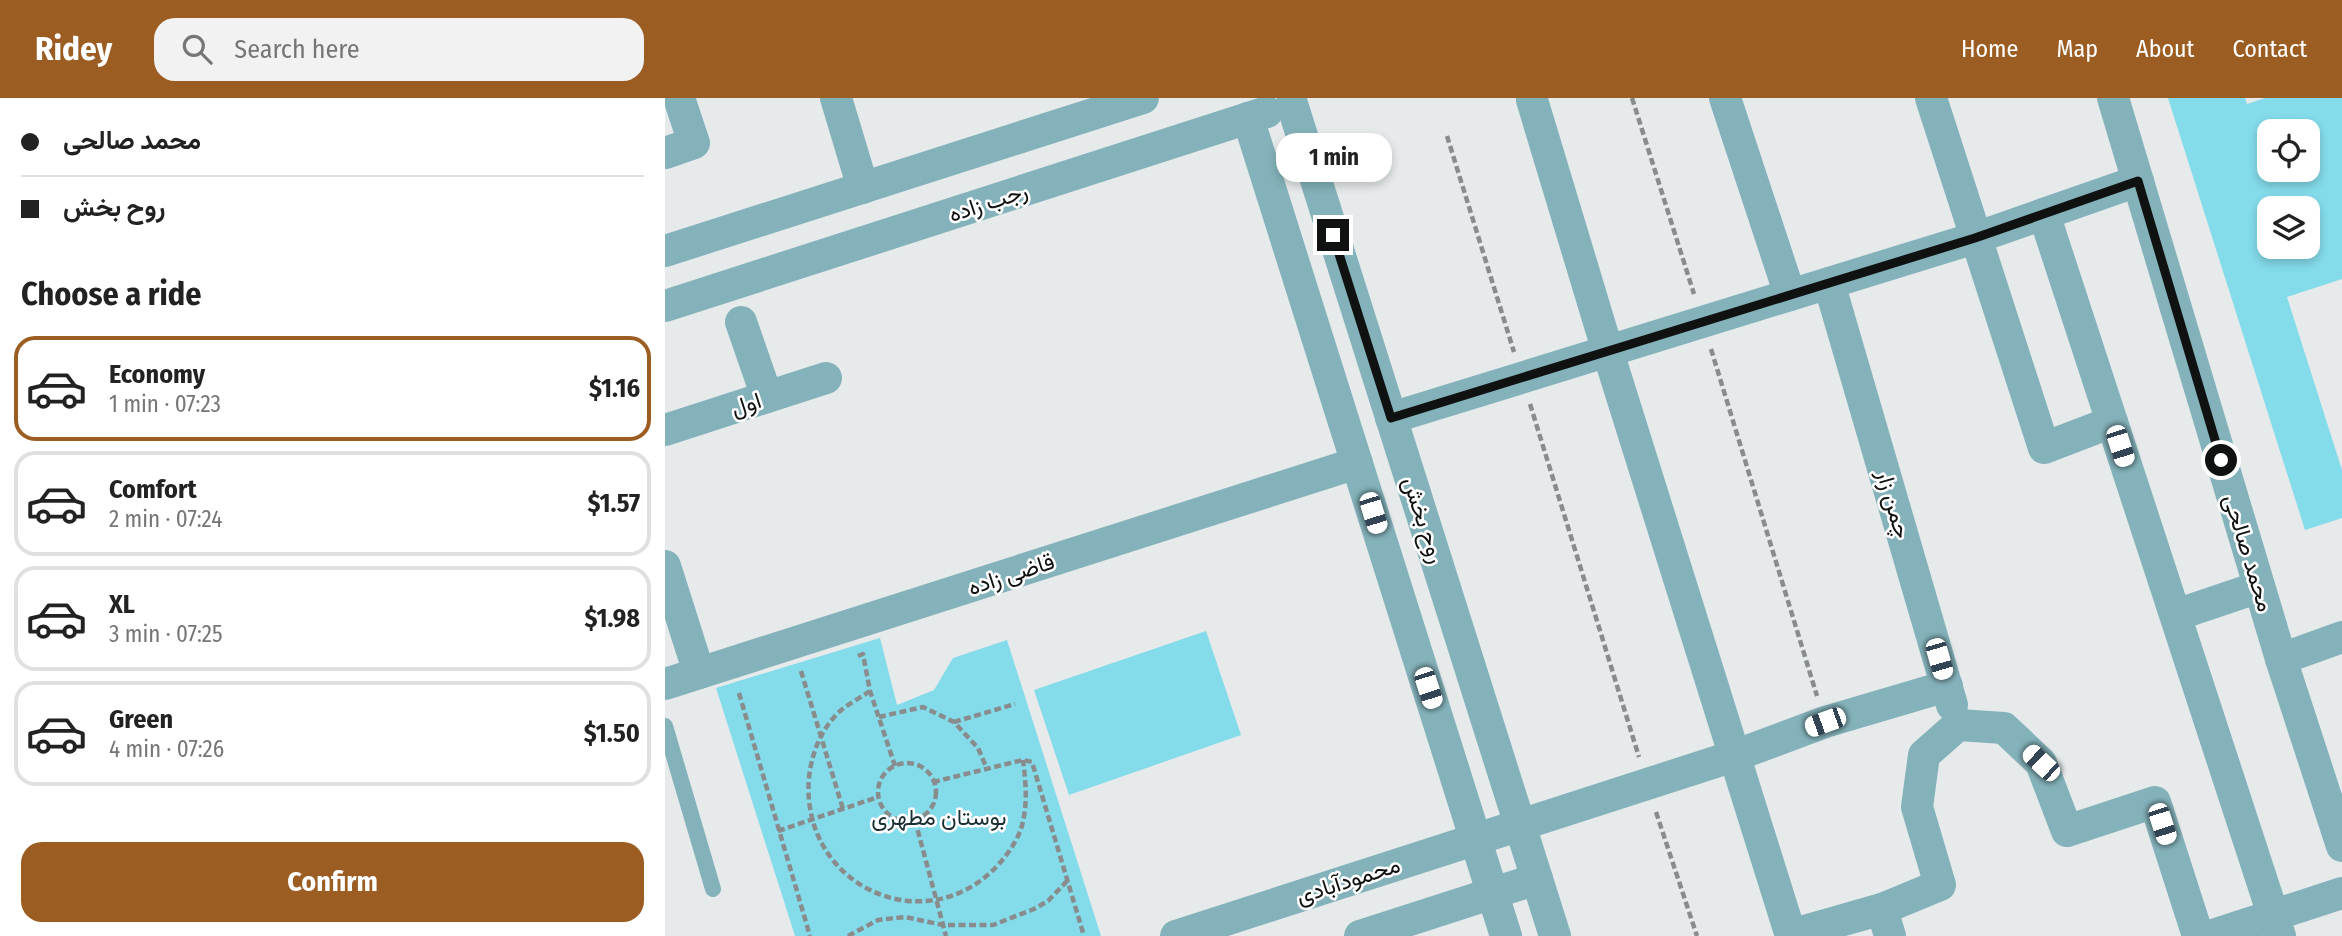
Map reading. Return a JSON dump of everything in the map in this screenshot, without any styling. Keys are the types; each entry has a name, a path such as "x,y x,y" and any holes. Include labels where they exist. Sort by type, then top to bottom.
{"street":[{"path":"665,153 694,143 679,98"},
{"path":"836,98 863,188"},
{"path":"665,251 1143,98"},
{"path":"1725,98 1790,295"},
{"path":"1931,98 2044,448 2112,422"},
{"name":"محمد صالحی","path":"2113,98 2281,659 2342,846"},
{"path":"1532,100 1791,936 1886,922 1940,885 1917,807 1924,755 1958,725 2004,728 2041,763 2067,831 2155,802 2198,936"},
{"name":"رجب زاده","path":"665,306 1302,101"},
{"name":"روح بخش","path":"1302,101 1391,418 1555,936"},
{"name":"روح بخش","path":"1248,118 1506,936"},
{"path":"1391,418 1975,238 2138,181"},
{"path":"2044,214 2277,926"},
{"name":"چمن زار","path":"1829,283 1958,725"},
{"path":"741,322 767,397"},
{"name":"اول","path":"665,430 826,378"},
{"name":"قاضی زاده","path":"665,684 1357,463"},
{"path":"665,566 670,603 699,673"},
{"path":"2175,615 2259,587"},
{"path":"2281,659 2342,638"},
{"name":"محمودآبادی","path":"1176,936 1734,755 1825,722 1947,686"},
{"path":"1360,936 1537,879"},
{"path":"2210,936 2277,926 2342,892"}],"lane":[{"path":"665,726 713,889"}],"path":[{"path":"1632,98 1825,722"},
{"path":"1447,136 1697,936"},
{"path":"793,643 843,809"},
{"path":"851,658 863,654 870,691 895,766"},
{"path":"789,677 814,670"},
{"path":"750,690 737,694 810,936"},
{"path":"870,691 839,713 821,736 807,780 810,820 824,850 846,877 877,895 911,902 946,898 978,884 1003,860 1021,830 1027,795 1023,760"},
{"path":"954,722 1015,704"},
{"path":"879,718 923,707 954,722 978,748 987,769"},
{"path":"933,782 1023,760 1031,762 1084,936"},
{"path":"904,763 922,768 933,782 935,800 924,816 915,820 896,819 881,806 878,787 882,778 895,766 904,763"},
{"path":"778,831 878,797"},
{"path":"915,820 946,936"},
{"path":"848,936 878,920 905,917 943,925 993,925 1048,901 1067,880"}],"green space":[{"path":"2168,98 2245,98 2247,104 2265,98 2342,98 2342,279 2287,297 2342,470 2342,518 2305,530"},
{"path":"1206,631 1241,735 1069,795 1034,690"},
{"name":"بوستان مطهری","path":"880,638 897,705 934,690 953,658 1007,640 1101,936 795,936 716,688"}],"route":[{"path":"1333,235 1391,418 1975,238 2138,181 2221,460"}]}
